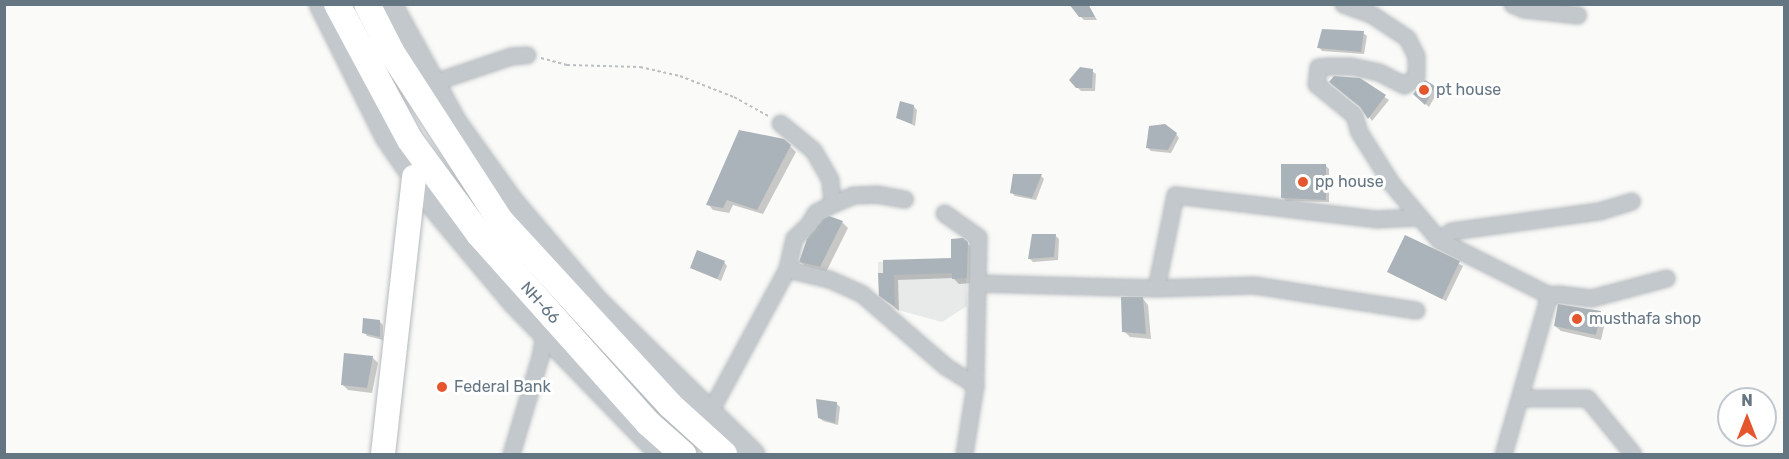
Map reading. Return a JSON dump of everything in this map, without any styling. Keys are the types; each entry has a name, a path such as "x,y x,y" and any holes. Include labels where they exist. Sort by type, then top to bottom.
{"highway":[{"name":"NH-66","path":"337,4 410,140 479,234 648,423 683,454"},
{"path":"367,4 392,53 500,220 670,405 724,454"}],"main road":[{"path":"382,454 414,177"}],"street":[{"path":"320,4 386,137 445,220 513,302 661,454"},
{"path":"391,4 455,121 513,202 598,302 709,413 754,454"},
{"path":"1343,4 1371,14 1407,38 1416,56 1416,77 1404,85 1379,72 1350,66 1328,66 1318,68 1316,84 1354,115 1359,132 1391,183 1440,240 1549,295 1591,298 1666,278"},
{"path":"1512,4 1524,9 1578,15"},
{"path":"434,82 511,56 527,55"},
{"path":"780,123 813,150 830,180 832,204"},
{"path":"709,413 787,269 794,238 808,225 816,212 853,195 905,199"},
{"path":"1156,288 1175,195 1376,219 1418,217"},
{"path":"1440,240 1451,231 1599,212 1631,201"},
{"path":"944,213 978,237 975,384 964,454"},
{"path":"787,269 829,279 862,294 945,366 975,384"},
{"path":"977,283 1156,288 1254,285 1416,310"},
{"path":"1503,454 1549,295"},
{"path":"512,454 540,357 544,335"},
{"path":"1521,398 1587,398 1601,411 1633,454"}],"path":[{"path":"527,55 567,65 640,67 680,76 734,97 780,123"}],"shaded area":[{"path":"965,242 967,306 942,322 894,309 879,310 878,262 952,260"}],"building":[{"path":"1069,4 1088,4 1095,17 1079,17"},
{"path":"1322,29 1364,31 1361,52 1317,48"},
{"path":"1080,67 1093,69 1092,88 1076,88 1069,80"},
{"path":"1334,76 1360,78 1386,95 1368,119 1360,107 1329,82"},
{"name":"pt house","path":"1425,80 1435,86 1425,105 1413,94"},
{"path":"900,101 914,105 912,124 896,118"},
{"path":"1165,124 1177,133 1168,150 1146,148 1149,126"},
{"path":"739,130 784,139 791,145 757,210 727,200 723,208 706,205"},
{"name":"pp house","path":"1281,164 1326,164 1326,200 1281,198"},
{"path":"1013,174 1042,174 1032,198 1010,193"},
{"path":"829,216 843,221 820,267 799,262 807,239 823,219"},
{"path":"1032,234 1056,234 1054,257 1028,259"},
{"path":"1405,235 1460,261 1442,299 1387,272"},
{"path":"963,238 968,242 967,278 952,279 952,273 894,275 895,307 879,296 878,273 883,273 883,260 951,258 951,239"},
{"path":"697,250 725,261 717,279 690,268"},
{"path":"1121,297 1143,297 1146,334 1122,332"},
{"name":"musthafa shop","path":"1558,304 1601,311 1596,335 1554,326"},
{"path":"363,318 380,320 380,337 362,333"},
{"path":"344,353 373,356 367,388 341,385"},
{"path":"816,399 837,402 835,423 818,418"}],"place":[{"name":"pt house","path":"1424,90"},
{"name":"pp house","path":"1303,182"},
{"name":"musthafa shop","path":"1577,319"},
{"name":"Federal Bank","path":"442,387"}]}
